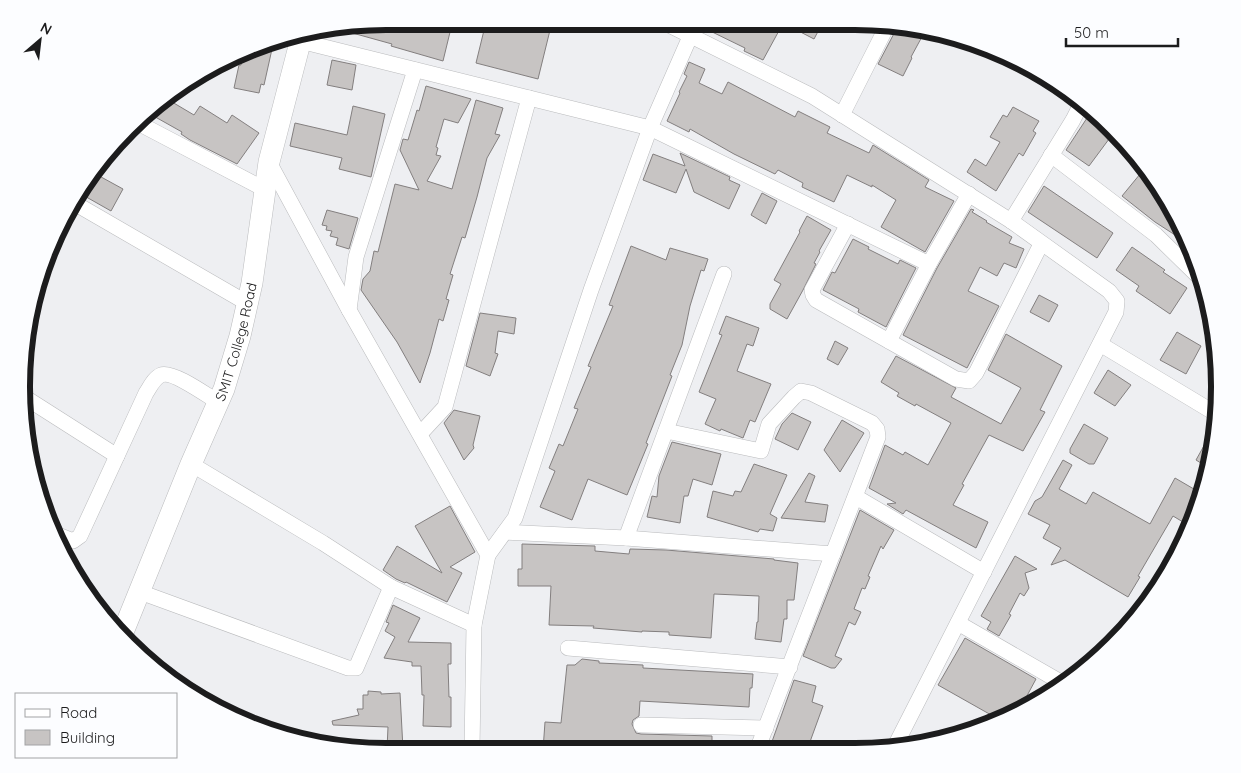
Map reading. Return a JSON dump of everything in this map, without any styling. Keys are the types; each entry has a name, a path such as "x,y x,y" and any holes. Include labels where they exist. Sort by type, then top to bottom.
{"main road":[{"name":"SMIT College Road","path":"124,629 191,464 224,389 238,345 252,283 269,162 300,41"}],"street":[{"path":"472,743 474,625 488,555 515,518 591,290 650,128 693,30"},
{"path":"695,30 812,96 969,194 1011,221 1109,291 1117,301 1116,312 898,740"},
{"path":"842,115 884,32"},
{"path":"306,39 415,70 650,128 929,264"},
{"path":"348,310 356,257 415,70"},
{"path":"420,434 445,407 529,98"},
{"path":"1011,221 1078,109"},
{"path":"143,126 264,189"},
{"path":"1051,155 1156,236 1191,270"},
{"path":"269,162 348,310 488,555"},
{"path":"889,341 929,264 969,194"},
{"path":"79,206 247,304"},
{"path":"848,224 812,290 812,295 816,300 956,379 970,381 976,373 1041,244"},
{"path":"626,538 724,274"},
{"path":"1100,344 1210,410"},
{"path":"64,538 73,542 80,536 116,456 153,382 161,375 168,374 218,402"},
{"path":"666,431 761,451 769,424 801,391 812,393 872,424 878,429 878,438 760,743"},
{"path":"31,401 116,456"},
{"path":"191,464 323,543 391,587 474,625"},
{"path":"856,496 984,572"},
{"path":"505,532 626,538 833,554"},
{"path":"140,592 348,668 356,668 391,587"},
{"path":"958,623 1057,680"},
{"path":"568,648 790,667"},
{"path":"641,725 766,728"}],"building":[{"path":"451,30 443,61 391,46 392,44 349,32"},
{"path":"484,30 550,30 538,79 476,63"},
{"path":"708,30 779,30 763,60 744,51 745,48"},
{"path":"797,30 819,30 814,39"},
{"path":"895,32 922,37 903,76 878,64"},
{"path":"272,49 264,85 261,84 259,93 234,88 239,65 241,65 242,61"},
{"path":"332,60 356,65 352,90 327,85"},
{"path":"689,62 705,69 699,83 722,94 728,82 795,117 798,111 830,127 827,133 869,153 873,145 929,180 925,187 954,201 925,252 881,227 896,200 872,185 872,187 847,175 834,202 802,187 803,183 778,170 775,174 734,154 690,129 689,132 667,121 687,76 684,74"},
{"path":"426,86 471,99 458,123 444,119 436,147 438,148 436,155 441,156 427,181 452,189 476,100 503,108 495,134 500,135 487,158 465,238 462,237 450,274 453,275 446,299 449,300 443,321 439,319 420,383 397,342 361,290 363,279 370,271 374,251 378,252 395,184 419,190 400,150 403,139 408,140"},
{"path":"172,102 194,115 200,106 227,123 232,115 259,133 237,164 190,140 181,134 182,132 154,116"},
{"path":"353,106 385,114 371,177 339,169 342,158 290,146 295,123 347,135"},
{"path":"1013,107 1039,121 1033,131 1036,133 1023,156 1019,153 996,191 967,172 975,159 986,166 1000,142 990,137 1003,115 1007,117"},
{"path":"1087,118 1110,137 1089,166 1066,150"},
{"path":"680,153 730,177 729,180 740,185 729,209 694,192 686,169 676,193 643,180 653,154 685,166"},
{"path":"1140,174 1163,208 1178,237 1155,222 1122,196"},
{"path":"99,176 123,189 111,211 85,196"},
{"path":"1044,186 1113,233 1097,258 1028,212"},
{"path":"762,193 777,201 766,224 751,215"},
{"path":"971,209 974,210 972,212 986,222 1012,237 1009,243 1024,249 1016,268 1004,263 997,276 980,267 968,291 999,306 967,368 903,335 937,268"},
{"path":"327,210 358,218 349,249 336,245 338,238 330,236 332,231 326,230 327,226 322,225"},
{"path":"807,216 831,230 819,251 814,263 816,264 787,319 770,309 770,304 781,284 774,280"},
{"path":"853,239 898,264 900,260 916,268 886,327 858,312 859,309 823,290 832,272 835,273"},
{"path":"631,246 666,260 670,248 708,259 704,271 701,270 690,306 682,345 670,375 672,376 646,443 648,444 627,495 588,479 572,520 540,507 555,471 549,468 559,444 563,446 578,409 574,408 591,367 588,366 613,306 609,305"},
{"path":"1132,247 1165,270 1163,272 1187,288 1170,314 1136,291 1139,286 1116,270"},
{"path":"1039,295 1058,305 1049,322 1030,312"},
{"path":"480,313 516,318 514,334 498,331 495,353 498,354 490,376 466,366"},
{"path":"726,316 759,328 753,346 747,344 737,371 771,384 755,422 750,420 743,438 705,424 716,399 699,392 722,335 719,334"},
{"path":"1177,332 1201,346 1186,374 1160,360"},
{"path":"1006,334 1062,366 1040,410 1045,412 1023,451 989,435 962,484 964,485 953,505 988,522 976,548 906,510 903,514 887,504 896,503 869,488 885,445 903,455 905,452 928,465 951,423 897,396 899,393 881,382 896,356 956,388 951,397 1001,424 1021,388 988,370"},
{"path":"835,341 848,348 838,365 827,359"},
{"path":"1108,370 1131,385 1115,406 1094,393"},
{"path":"454,410 480,416 473,445 474,448 464,460 444,423"},
{"path":"792,413 811,422 798,450 775,439 782,424"},
{"path":"842,420 864,433 840,472 824,450"},
{"path":"1084,424 1108,438 1094,464 1089,464 1070,453 1070,449"},
{"path":"1207,441 1202,464 1196,460"},
{"path":"672,442 721,454 712,485 693,479 688,496 684,496 680,523 647,517 652,496 657,497 659,476"},
{"path":"1063,460 1072,465 1059,489 1086,504 1093,492 1150,524 1175,478 1196,490 1183,522 1173,516 1128,597 1065,560 1051,565 1061,548 1043,538 1050,525 1028,514 1035,501 1042,497"},
{"path":"754,464 787,475 770,514 777,518 773,531 760,529 758,532 707,517 713,491 733,496 735,491 741,492"},
{"path":"809,473 815,476 805,502 828,505 825,522 781,518"},
{"path":"450,506 475,552 450,567 462,573 447,602 396,579 383,570 397,546 442,573 415,526"},
{"path":"860,510 894,530 883,549 881,546 868,576 870,577 865,589 862,588 854,609 861,612 855,625 849,622 835,656 842,659 835,668 831,668 803,656"},
{"path":"522,544 595,546 595,551 629,554 630,549 666,550 774,559 798,563 794,600 787,600 787,619 784,619 781,642 755,639 759,596 714,594 711,638 669,635 669,632 593,628 594,626 549,625 551,586 518,586 518,569 522,569"},
{"path":"1015,556 1037,569 1025,573 1029,588 1024,596 1020,593 1009,614 1011,615 999,636 987,629 991,622 981,616"},
{"path":"393,605 420,618 408,642 451,643 451,664 448,664 451,727 423,726 424,695 422,695 421,666 412,666 412,662 384,658 395,637 385,631 389,623 386,622"},
{"path":"965,638 1036,679 1025,699 992,716 938,685"},
{"path":"582,659 599,661 599,663 643,665 643,668 753,674 749,707 640,701 639,716 633,720 632,724 636,733 712,736 712,743 544,743 545,722 561,723 567,665 575,665"},
{"path":"794,680 816,686 812,702 823,706 810,743 772,743"},
{"path":"368,691 381,692 381,694 400,693 403,743 387,743 388,727 333,725 332,721 359,715 357,709 363,709 363,695 368,695"}]}
